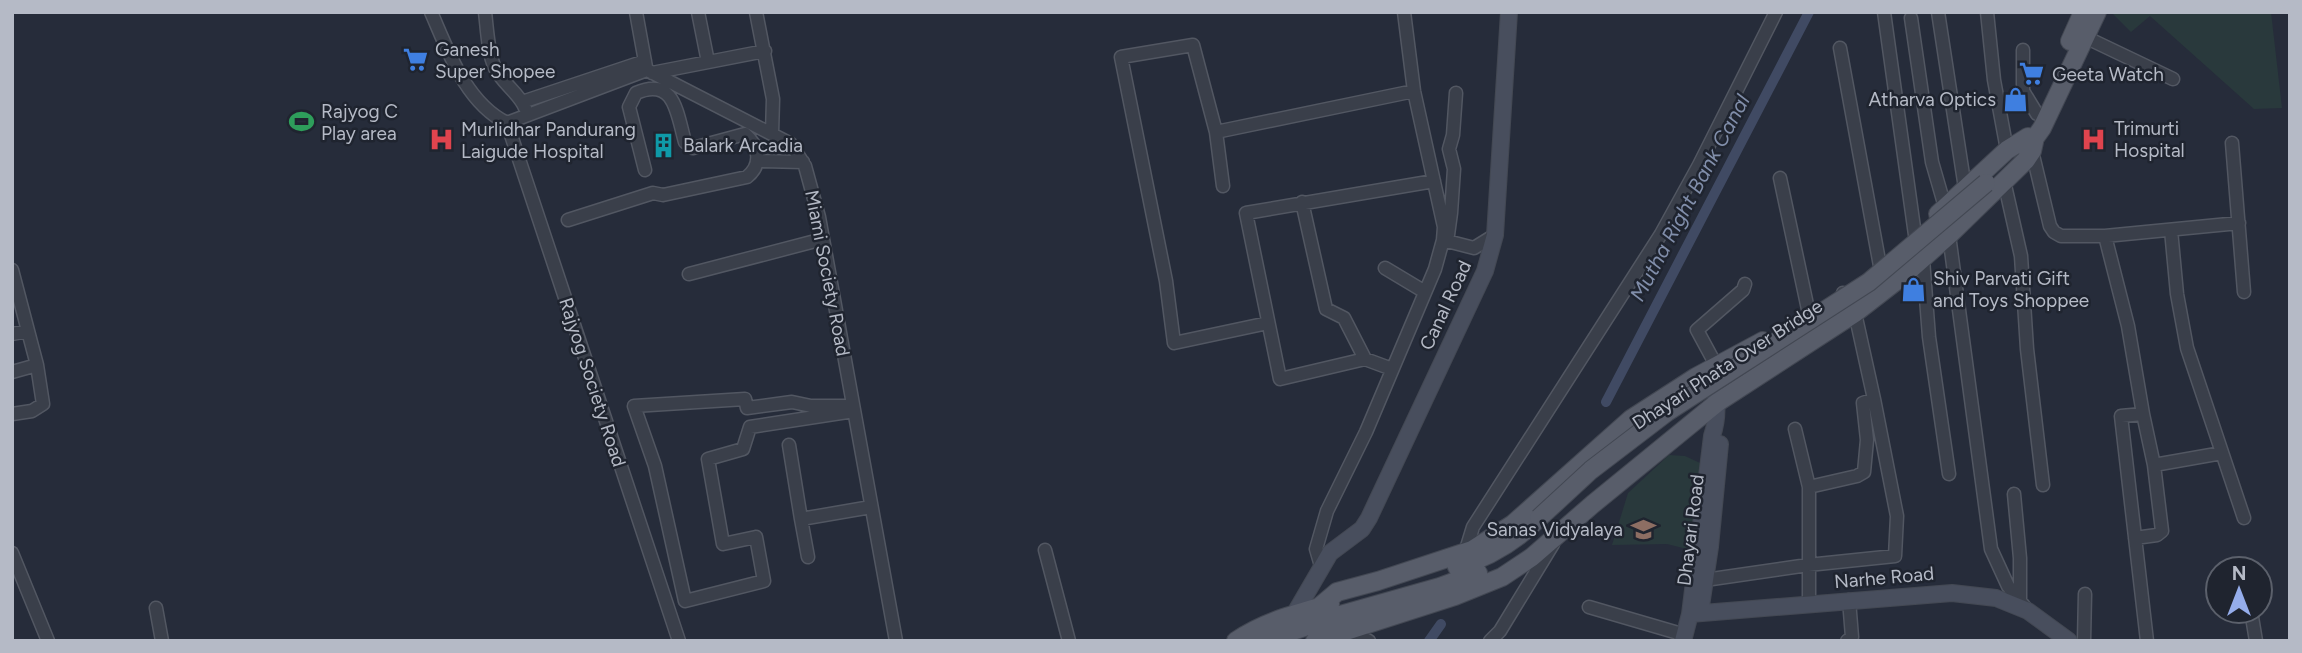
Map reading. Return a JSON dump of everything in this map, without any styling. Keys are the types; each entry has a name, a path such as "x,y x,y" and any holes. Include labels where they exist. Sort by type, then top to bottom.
{"main road":[{"path":"2031,143 2037,114 2083,12"},
{"path":"1318,608 1337,592 1465,553 1513,524 1631,419 1809,314 1880,266 2007,150 2031,143 2097,12"},
{"name":"Dhayari Phata Over Bridge","path":"1264,641 1330,618 1461,580 1504,560 1548,527 1591,470 1667,412 1869,282 1994,184 2031,143"},
{"path":"1315,641 1455,596 1502,577 1548,527 1593,504 1718,402 1855,313 1923,259 1949,235 1994,184"},
{"name":"Dhayari Phata Over Bridge","path":"1236,641 1264,624 1295,613 1479,560 1521,537 1548,527"}],"street":[{"path":"430,12 453,63 468,86 492,116 507,123 590,85"},
{"path":"485,12 494,67 522,102 527,115"},
{"path":"636,12 648,68"},
{"path":"698,12 708,62"},
{"path":"757,12 774,99 772,134"},
{"path":"1317,572 1316,549 1327,511 1366,432 1435,269 1443,240 1444,227 1414,91 1404,12"},
{"name":"Canal Road","path":"1295,613 1330,553 1362,529 1369,518 1485,271 1495,234 1509,12"},
{"path":"1465,553 1472,527 1661,234 1776,12"},
{"path":"1884,12 1915,235"},
{"path":"1938,12 1965,188"},
{"path":"1987,12 1993,80 2007,150"},
{"path":"1911,18 1932,162 1945,207"},
{"path":"2085,37 2173,79"},
{"path":"1223,186 1216,132 1193,45 1121,57 1166,281 1174,343 1268,323"},
{"path":"1840,48 1880,266"},
{"path":"2023,50 2023,91 2037,114"},
{"path":"522,102 648,68 708,62 765,51"},
{"name":"Miami Society Road","path":"648,68 791,144 803,162 819,217 896,641"},
{"path":"568,220 653,193 663,195 747,177 759,161 750,137 745,134 693,148 689,146 685,142 671,97 654,88 636,93 629,107 645,170"},
{"path":"1216,132 1414,91"},
{"path":"1443,240 1448,235 1451,213 1454,169 1449,149 1453,135 1455,93"},
{"name":"Rajyog Society Road","path":"507,123 679,641"},
{"path":"2031,143 2050,226 2061,236 2105,236 2239,223"},
{"path":"2232,143 2244,292"},
{"path":"759,161 803,162"},
{"path":"1780,178 1809,314"},
{"path":"1392,369 1365,359 1280,379 1246,213 1434,181"},
{"path":"1994,184 2021,256 2026,349 2043,485"},
{"path":"1302,202 1326,310 1344,318 1365,359"},
{"path":"2171,230 2177,294 2186,348 2244,518"},
{"path":"1443,240 1474,248 1495,234"},
{"path":"1949,235 1991,549 2008,586 2024,606"},
{"path":"2105,236 2128,326 2154,465 2162,531 2157,535 2135,537"},
{"path":"690,274 823,239"},
{"path":"1923,259 1928,326 1949,474"},
{"path":"1385,268 1425,292"},
{"path":"12,270 16,299 37,365 43,404 32,411 12,414"},
{"path":"1714,369 1698,330 1743,290 1745,284"},
{"path":"1705,580 1895,556 1897,516 1874,399 1855,313 1843,293"},
{"path":"12,334 28,331"},
{"path":"12,372 37,365"},
{"name":"Dhayari Road","path":"1695,614 1712,436 1718,402 1714,369"},
{"path":"746,399 747,408 794,402 811,406 853,408 750,427 743,449 708,459 723,544 756,537 764,581 685,601 655,466 634,406 746,399"},
{"path":"1810,486 1857,476 1864,472 1867,440 1863,403 1874,399"},
{"path":"794,402 798,420"},
{"path":"2143,415 2121,415 2147,641"},
{"name":"Dhayari Road","path":"1686,639 1705,580 1719,474 1721,435 1716,425"},
{"path":"1795,429 1810,486 1809,605"},
{"path":"789,445 808,557"},
{"path":"2154,465 2222,453"},
{"path":"2014,494 2024,606"},
{"path":"801,520 871,507"},
{"path":"1490,641 1500,631 1548,527"},
{"path":"1045,550 1069,641"},
{"path":"12,553 48,641"},
{"name":"Narhe Road","path":"1695,614 1952,593 1996,598 2024,606 2069,641"},
{"path":"2084,641 2085,594"},
{"path":"1847,641 1852,637 1849,600"},
{"path":"1589,607 1686,639"},
{"path":"156,608 162,641"},
{"path":"1347,631 1369,641"}],"shaded area":[{"path":"2111,12 2271,12 2282,108 2254,109 2150,16 2131,32"},
{"path":"1669,455 1685,456 1700,463 1691,550 1667,544 1612,545 1628,493"}],"waterway":[{"name":"Mutha Right Bank Canal","path":"1606,402 1809,12"},
{"name":"Mutha Right Bank Canal","path":"1429,641 1441,624"}],"place":[{"name":"Ganesh Super Shopee","path":"415,60"},
{"name":"Geeta Watch","path":"2032,74"},
{"name":"Atharva Optics","path":"2016,99"},
{"name":"Rajyog C Play area","path":"301,122"},
{"name":"Trimurti Hospital","path":"2094,139"},
{"name":"Murlidhar Pandurang Laigude Hospital","path":"441,140"},
{"name":"Balark Arcadia","path":"663,145"},
{"name":"Shiv Parvati Gift and Toys Shoppee","path":"1913,289"},
{"name":"Sanas Vidyalaya","path":"1643,529"}]}
